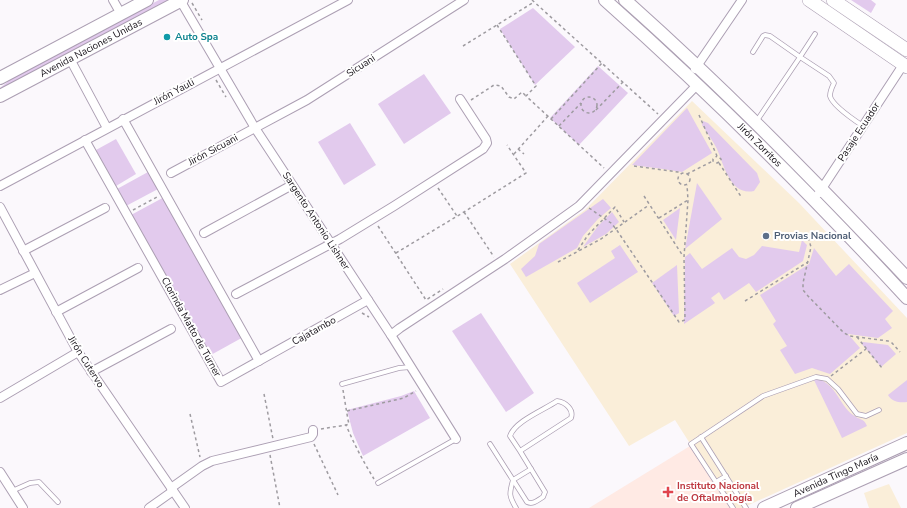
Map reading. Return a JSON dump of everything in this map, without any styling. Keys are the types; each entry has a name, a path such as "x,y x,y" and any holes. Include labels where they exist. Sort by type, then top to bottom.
{"main road":[{"name":"Avenida Naciones Unidas","path":"0,78 147,0"},
{"name":"Avenida Naciones Unidas","path":"0,96 181,0"},
{"name":"Jirón Zorritos","path":"605,0 693,81 814,200 907,298"},
{"name":"Jirón Zorritos","path":"625,0 756,122 822,188 907,278"},
{"path":"809,0 905,66"},
{"path":"833,0 907,50"},
{"name":"Avenida Tingo María","path":"764,508 907,443"},
{"name":"Avenida Tingo María","path":"797,508 907,459"}],"street":[{"path":"112,0 121,14"},
{"name":"Sargento Antonio Lishner","path":"181,0 255,128 391,335 456,439"},
{"name":"Jirón Yauli","path":"0,186 346,0"},
{"name":"Sicuani","path":"255,128 313,96 464,0"},
{"path":"391,335 510,255 579,206 664,120 693,81 697,66 742,0"},
{"path":"70,59 107,128"},
{"name":"Pasaje Ecuador","path":"814,200 905,66"},
{"path":"236,294 331,244 394,206 483,148 487,143 486,140 460,100"},
{"path":"123,119 259,361"},
{"name":"Jirón Sicuani","path":"171,173 255,128"},
{"name":"Clorinda Matto de Turner","path":"86,140 221,382 259,361"},
{"path":"204,233 292,186"},
{"name":"Jirón Cutervo","path":"0,207 78,352 185,508"},
{"path":"23,251 105,208"},
{"path":"56,312 138,268"},
{"path":"0,290 35,273"},
{"name":"Cajatambo","path":"259,361 368,300"},
{"path":"91,372 171,329"},
{"path":"0,398 78,352"},
{"path":"150,508 202,466 212,461 271,446 312,433"},
{"path":"0,472 22,508"}],"lane":[{"path":"756,122 815,34"},
{"path":"753,52 763,36 770,36 830,76 834,83 830,94 832,101 853,120 863,126"},
{"path":"342,384 399,368 411,367"},
{"path":"733,508 691,444 701,437 763,396 816,377 827,379 838,389 857,414 866,416 879,410"},
{"path":"490,444 527,502 533,503 543,497 545,492 510,436 512,430 526,420 558,402 565,404 570,409 572,413 571,418 520,451"},
{"path":"701,437 746,508"},
{"path":"378,483 456,439"},
{"path":"516,508 510,498 513,480 531,469"},
{"path":"716,482 726,476"},
{"path":"12,491 30,483 39,482 58,502"}],"path":[{"path":"463,46 533,1 664,120"},
{"path":"497,25 536,86 526,96"},
{"path":"551,119 602,63"},
{"path":"583,100 581,107 585,113 592,113 623,82"},
{"path":"466,108 472,104 471,100 494,85 501,86 509,97 514,99 522,92 610,174"},
{"path":"559,126 586,98 595,99 597,107 595,111"},
{"path":"699,115 717,156 721,158 719,163"},
{"path":"514,154 548,116"},
{"path":"395,253 526,173 507,145"},
{"path":"518,149 524,154"},
{"path":"634,166 687,174 714,161 713,159 717,156"},
{"path":"714,161 717,164 719,163 742,198"},
{"path":"681,174 678,181 681,184 687,185"},
{"path":"589,208 611,222 679,322 685,320 684,257 688,200 687,185 690,180 690,176 687,174"},
{"path":"437,186 457,216"},
{"path":"127,214 164,193"},
{"path":"644,196 684,257"},
{"path":"658,218 688,200"},
{"path":"558,262 577,251 590,246 649,205"},
{"path":"577,251 588,235 615,208 624,222"},
{"path":"464,212 494,256"},
{"path":"377,224 426,300 445,288"},
{"path":"803,234 809,240 812,247 803,290 844,334 888,341 892,343 900,352"},
{"path":"745,301 808,262"},
{"path":"857,337 882,368"},
{"path":"827,379 866,349"},
{"path":"338,495 312,433 349,424 342,384"},
{"path":"347,411 404,398 424,387"},
{"path":"264,394 280,508"},
{"path":"190,414 202,466"},
{"path":"346,424 362,459 378,483"}],"shaded area":[{"path":"159,0 169,0 0,92 0,88 11,79"},
{"path":"851,0 871,0 876,4 871,13"},
{"path":"533,8 575,47 535,85 500,29"},
{"path":"598,66 628,93 579,145 550,118"},
{"path":"424,74 451,113 404,144 378,104"},
{"path":"692,101 799,203 907,318 907,433 742,508 731,508 675,420 629,446 510,264 585,210"},
{"path":"687,108 712,153 682,172 632,165"},
{"path":"703,121 708,123 757,173 760,182 754,191 739,189 729,178 717,149 702,125"},
{"path":"350,123 376,165 344,185 318,142"},
{"path":"116,139 136,174 116,186 96,150"},
{"path":"148,172 158,189 126,206 117,189"},
{"path":"697,183 722,219 685,249"},
{"path":"168,195 247,335 209,356 131,215"},
{"path":"603,199 611,208 598,219 583,236 577,248 526,277 521,269 535,256 539,244"},
{"path":"680,208 676,240 663,220"},
{"path":"612,212 619,222 606,234 583,247 598,226"},
{"path":"802,240 807,245 803,261 756,292 749,283 724,300 719,292 711,298 715,303 684,324 685,257 690,253 702,269 732,248 739,257 746,259 754,255 762,246 799,252"},
{"path":"620,245 638,272 590,303 577,283 615,258 611,251"},
{"path":"814,248 836,276 849,264 893,311 885,319 892,328 878,338 848,334 860,348 830,374 812,368 795,374 780,350 787,346 773,324 776,321 760,295 809,264"},
{"path":"677,265 679,313 674,316 652,283"},
{"path":"481,313 534,393 506,412 452,331"},
{"path":"861,343 888,345 896,354 881,367"},
{"path":"817,379 829,385 848,411 855,417 863,420 867,426 842,438 814,380"},
{"path":"907,380 907,402 894,401 888,395"},
{"path":"414,391 430,418 363,456 353,433 347,410 401,396"},
{"name":"Instituto Nacional de Oftalmología","path":"690,446 731,508 589,508"},
{"path":"889,484 901,508 869,508 864,493"}],"place":[{"name":"Auto Spa","path":"167,37"},
{"name":"Provias Nacional","path":"766,236"},
{"name":"Instituto Nacional de Oftalmología","path":"668,492"}]}
